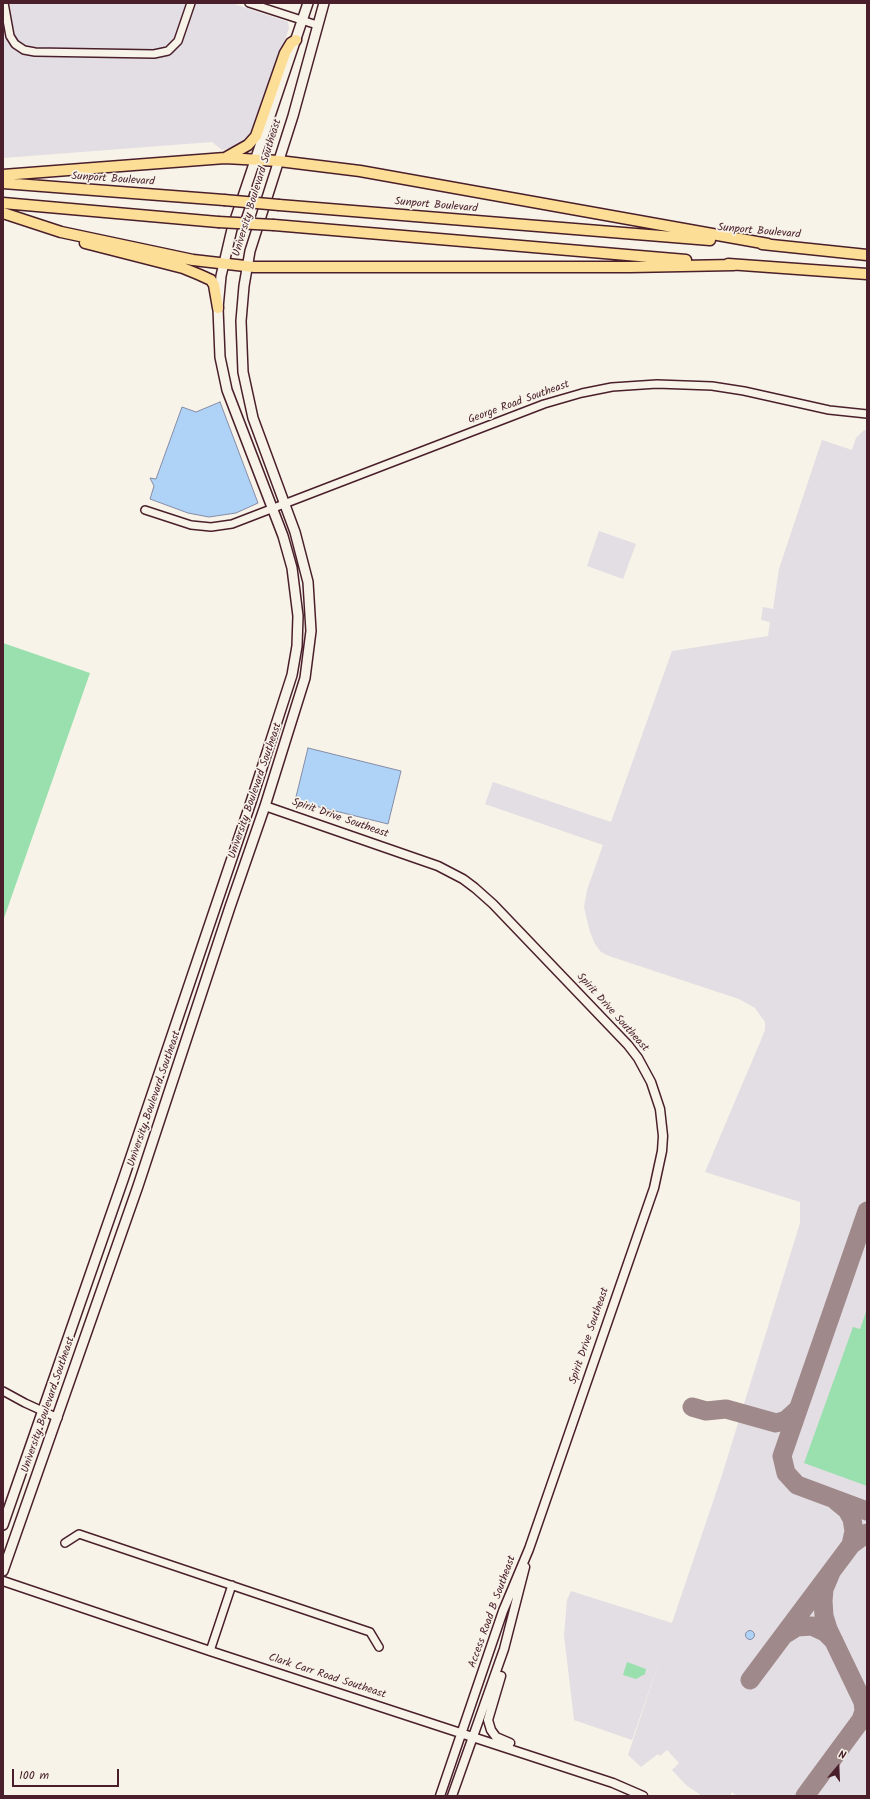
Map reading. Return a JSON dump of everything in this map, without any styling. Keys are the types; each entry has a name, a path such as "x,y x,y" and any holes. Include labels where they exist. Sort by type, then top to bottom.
{"main road":[{"name":"University Boulevard Southeast","path":"3,1525 123,1180 288,690 297,638 297,601 292,568 273,509 227,390 220,357 218,308 223,264 232,229 308,3"},
{"name":"University Boulevard Southeast","path":"3,1571 58,1418 138,1186 301,694 310,647 311,615 308,582 301,548 258,433 245,384 242,356 241,321 247,267 255,234 293,116 324,3"},
{"path":"225,158 248,145 256,136 285,53 291,43 296,40"},
{"path":"3,176 225,158 279,161 360,171 768,244"},
{"name":"Sunport Boulevard","path":"3,183 768,244 867,255"},
{"path":"3,203 218,222 274,225 867,274"},
{"path":"3,213 61,232 193,260 247,267 630,267 734,264"},
{"path":"61,232 83,242 183,268 211,280 214,285 218,308"},
{"path":"834,272 867,281"},
{"name":"Spirit Drive Southeast","path":"251,802 265,806"}],"street":[{"path":"4,3 10,36 15,44 24,50 35,52 154,54 168,50 178,41 191,3"},
{"path":"249,3 317,25"},
{"name":"George Road Southeast","path":"145,510 190,525 211,526 232,524 285,505 544,404 582,393 612,387 663,384 712,386 744,391 828,410 867,414"},
{"name":"Spirit Drive Southeast","path":"265,806 438,866 463,879 493,904 628,1045 638,1058 652,1082 660,1109 663,1136 658,1175 529,1549"},
{"path":"3,1391 42,1412 58,1418"},
{"path":"65,1544 79,1534 370,1632 379,1647"},
{"name":"Access Road B Southeast","path":"474,1737 504,1649 529,1549"},
{"name":"Access Road B Southeast","path":"462,1733 503,1611 529,1549"},
{"name":"Clark Carr Road Southeast","path":"3,1581 210,1651 548,1761 643,1796"},
{"path":"210,1651 232,1585"},
{"path":"504,1649 504,1668 488,1714 489,1725 494,1734 500,1739 538,1752 548,1761"},
{"path":"440,1796 462,1733"},
{"path":"452,1796 474,1737"}],"shaded area":[{"path":"3,3 231,3 288,22 289,28 254,133 243,144 222,150 212,142 3,158"},
{"path":"864,430 867,430 867,1796 737,1796 732,1792 730,1796 702,1796 686,1785 672,1770 679,1763 667,1750 660,1756 658,1754 641,1767 628,1755 662,1653 632,1740 574,1720 564,1635 567,1600 571,1591 672,1623 722,1475 800,1223 800,1202 705,1172 765,1030 765,1022 755,1008 739,999 609,956 601,952 595,944 590,932 584,907 587,890 603,845 485,804 493,782 611,822 672,651 768,636 770,622 761,620 763,607 773,609 779,569 822,440 852,450 856,438"},
{"path":"599,531 636,544 623,579 587,566"}],"green space":[{"path":"3,643 90,673 3,921"},
{"path":"867,1309 867,1486 804,1463 853,1327 860,1329"},
{"path":"627,1662 646,1669 645,1674 636,1679 623,1675"}],"water":[{"path":"220,402 258,503 236,513 209,517 188,513 150,499 154,486 150,478 156,479 182,407 196,412"},
{"path":"308,748 401,771 388,824 295,801"},
{"path":"748,1631 752,1631 754,1635 752,1639 748,1639 746,1637 746,1633"}],"taxiway":[{"path":"867,1211 782,1456 786,1473 797,1485 867,1511"},
{"path":"692,1407 706,1411 726,1409 776,1423 786,1420 797,1410"},
{"path":"836,1501 847,1510 852,1519 854,1531 851,1545"},
{"path":"750,1680 851,1545 867,1533"},
{"path":"805,1796 861,1720 864,1711 863,1702 828,1629 824,1616 824,1589 832,1570"},
{"path":"784,1635 797,1627 812,1626 825,1632 834,1641"}]}
